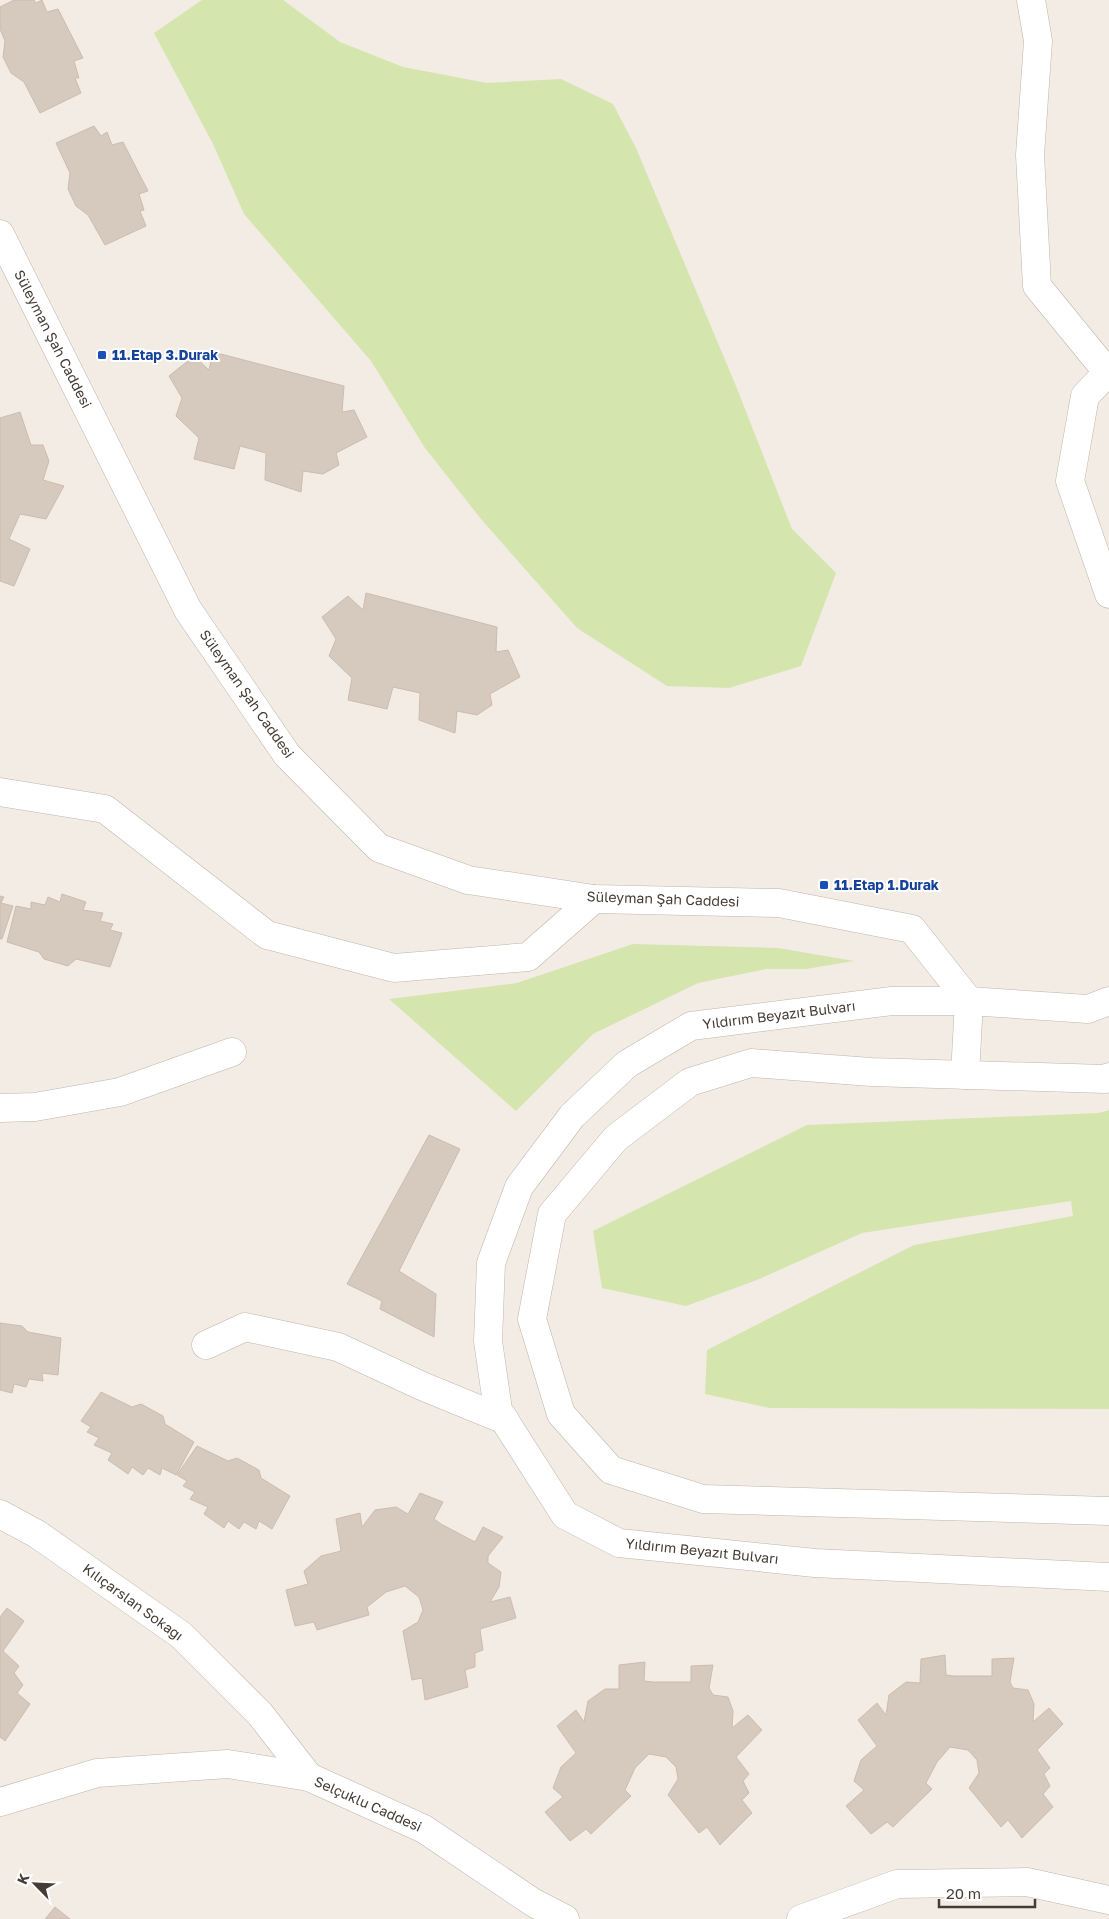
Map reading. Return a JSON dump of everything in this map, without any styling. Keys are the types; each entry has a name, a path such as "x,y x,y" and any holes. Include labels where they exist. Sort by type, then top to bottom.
{"street":[{"path":"1031,0 1038,41 1030,155 1037,286 1108,373 1085,396 1070,481 1109,594"},
{"name":"Süleyman Şah Caddesi","path":"0,234 188,610 287,755 379,848 468,880 594,899 779,903 912,929 969,1001"},
{"path":"0,792 106,809 267,935 394,968 528,957 594,899"},
{"name":"Yıldırım Beyazıt Bulvarı","path":"1109,1001 1088,1009 969,1001 892,1001 691,1026 627,1064 572,1116 519,1187 491,1263 488,1341 498,1410 565,1515 619,1543 815,1563 1109,1577"},
{"path":"965,1075 969,1001"},
{"path":"0,1108 35,1107 120,1092 232,1052"},
{"path":"1109,1077 1105,1079 871,1072 751,1062 690,1082 616,1138 552,1214 532,1319 561,1414 611,1470 702,1499 1109,1511"},
{"path":"206,1345 245,1327 338,1346 422,1386 505,1420"},
{"name":"Kılıçarslan Sokağı","path":"0,1514 37,1534 180,1635 260,1714 309,1777"},
{"name":"Selçuklu Caddesi","path":"0,1802 98,1773 228,1764 309,1777 424,1829 534,1903 565,1919"},
{"path":"816,1916 897,1884 1027,1882 1109,1900"}],"green space":[{"path":"202,0 283,0 340,42 403,67 487,83 561,79 613,104 636,148 736,386 792,529 836,573 801,666 729,688 667,686 577,628 481,519 425,448 371,361 244,214 213,144 154,33"},
{"path":"633,944 778,948 854,961 806,969 766,969 698,983 593,1034 516,1111 389,999 517,983"},
{"path":"1109,1110 1109,1409 770,1408 705,1394 707,1350 914,1245 1073,1216 1071,1201 862,1233 757,1280 686,1306 602,1288 593,1231 807,1125 1099,1113"}],"building":[{"path":"14,0 34,0 36,3 42,0 47,12 58,9 83,58 74,61 79,78 75,78 81,93 40,113 24,82 11,73 3,57 5,41 0,29 0,7"},
{"path":"94,126 101,136 107,132 112,145 123,142 148,191 139,194 144,210 140,211 146,226 105,245 88,215 76,206 68,189 70,173 56,143"},
{"path":"213,352 344,386 342,412 354,410 367,437 336,453 339,465 323,474 303,471 301,492 265,480 266,453 240,446 234,469 194,459 199,438 176,416 182,398 169,376 194,356 209,370"},
{"path":"20,412 31,445 43,445 49,461 43,480 64,486 46,519 20,514 9,539 30,549 14,586 0,581 0,418"},
{"path":"366,593 497,627 496,652 508,650 520,677 490,694 492,705 477,715 457,711 455,733 419,720 420,693 393,687 387,709 348,700 352,678 329,656 336,639 322,617 348,596 363,610"},
{"path":"62,894 86,902 83,910 103,913 100,921 113,924 110,930 122,933 110,967 76,959 68,966 44,959 39,952 7,942 16,906 31,909 31,902 45,905 48,897 60,902"},
{"path":"0,896 4,897 1,903 13,906 2,939 0,939"},
{"path":"429,1135 460,1149 399,1271 436,1294 434,1337 380,1309 382,1301 347,1284"},
{"path":"0,1323 22,1326 28,1332 61,1338 58,1375 42,1373 43,1381 29,1379 26,1387 14,1384 12,1393 0,1390"},
{"path":"101,1392 132,1407 141,1404 163,1416 165,1424 194,1442 176,1475 162,1468 160,1475 148,1468 143,1475 132,1467 128,1474 108,1460 112,1453 94,1445 99,1438 87,1432 91,1427 81,1421"},
{"path":"197,1446 228,1461 237,1458 259,1470 261,1478 290,1496 272,1529 259,1521 256,1529 244,1522 239,1529 228,1521 224,1528 204,1514 208,1507 190,1499 195,1492 183,1486 187,1481 177,1475"},
{"path":"420,1493 443,1502 434,1519 441,1524 475,1542 483,1527 503,1537 488,1556 488,1563 501,1572 499,1587 490,1602 510,1597 516,1618 480,1629 483,1650 475,1653 475,1667 465,1670 468,1687 425,1700 422,1678 412,1680 403,1631 418,1622 423,1610 419,1597 405,1586 386,1592 367,1607 369,1615 317,1630 314,1622 295,1626 286,1590 308,1584 304,1571 321,1556 341,1551 336,1519 360,1513 362,1527 375,1510 396,1507 408,1514"},
{"path":"7,1608 24,1621 3,1651 19,1666 14,1673 23,1685 17,1693 30,1704 5,1741 0,1737 0,1617"},
{"path":"945,1655 946,1675 954,1676 992,1676 992,1659 1014,1658 1010,1682 1013,1688 1028,1690 1034,1704 1033,1722 1049,1708 1063,1724 1037,1750 1050,1768 1044,1774 1050,1786 1043,1794 1053,1807 1022,1838 1008,1820 1001,1827 969,1788 979,1773 977,1760 968,1750 950,1747 937,1762 926,1783 932,1789 893,1827 887,1822 871,1834 846,1806 864,1790 854,1781 861,1760 877,1746 858,1720 877,1703 886,1715 889,1695 906,1682 920,1683 921,1659"},
{"path":"645,1662 644,1681 653,1682 691,1682 691,1666 713,1665 709,1688 713,1695 728,1697 733,1711 732,1728 748,1715 762,1730 736,1757 749,1774 743,1781 749,1793 742,1800 752,1813 720,1845 707,1827 699,1833 668,1795 678,1779 676,1767 666,1757 649,1754 635,1768 625,1790 631,1796 591,1834 586,1829 570,1841 545,1812 563,1797 553,1788 561,1767 576,1753 557,1726 576,1710 584,1722 588,1701 605,1689 619,1689 619,1665"},
{"path":"55,1907 70,1919 45,1919"}],"place":[{"name":"11.Etap 3.Durak","path":"102,355"},
{"name":"11.Etap 1.Durak","path":"824,885"}]}
